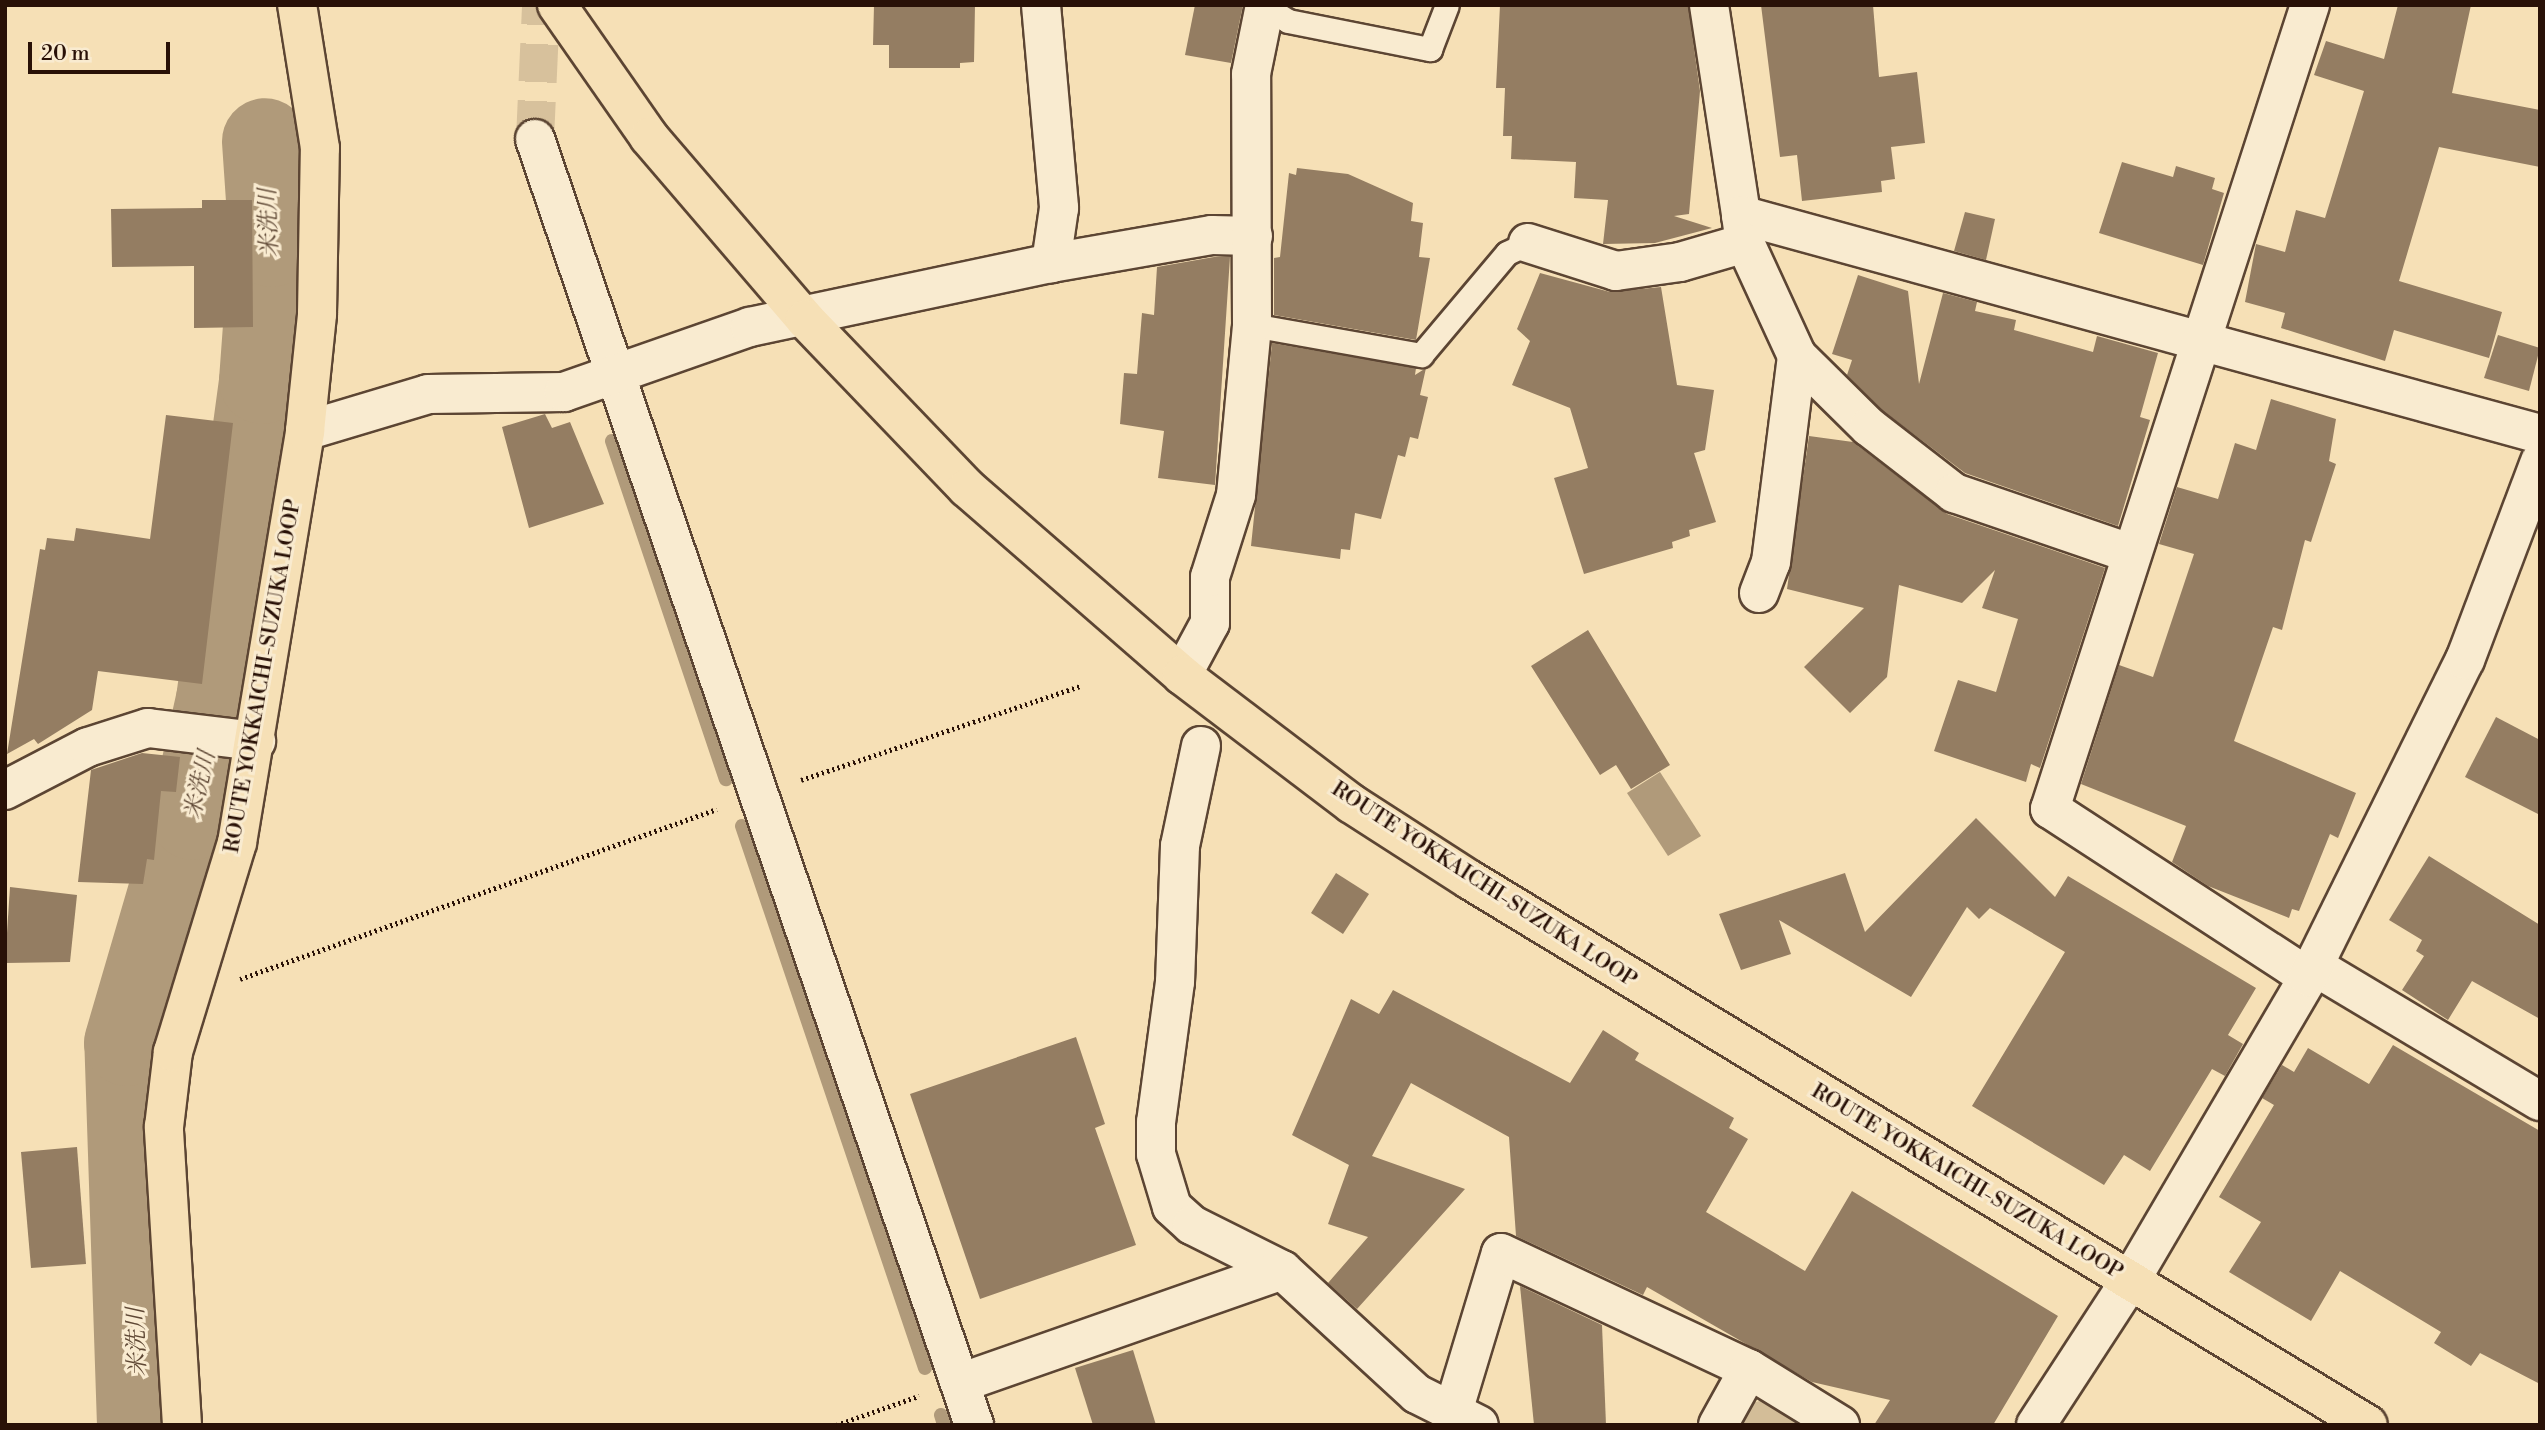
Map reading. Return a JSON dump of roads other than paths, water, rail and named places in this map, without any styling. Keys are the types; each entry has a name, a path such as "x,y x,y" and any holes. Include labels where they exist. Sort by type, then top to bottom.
{"main road":[{"name":"ROUTE YOKKAICHI-SUZUKA LOOP","path":"182,1425 164,1127 187,998 237,843 246,739 304,431 317,314 320,148 297,5"},
{"name":"ROUTE YOKKAICHI-SUZUKA LOOP","path":"557,5 649,137 805,319 967,488 1182,675 1352,804 1469,880 2368,1425"}],"street":[{"path":"1041,5 1059,208 1051,263"},
{"path":"1709,5 1743,229 1797,356 1869,426 1954,493 2132,554"},
{"path":"2310,5 2050,809 2311,971 2540,1101"},
{"path":"1182,675 1210,624 1210,577 1236,495 1252,325 1251,74 1264,6"},
{"path":"535,139 761,793 974,1425"},
{"path":"1528,243 1616,271 1679,262 1743,229 2201,338 2540,434"},
{"path":"304,431 428,394 564,393 619,378 750,327 805,319 1051,263 1212,235 1253,236"},
{"path":"1759,593 1771,562 1797,356"},
{"path":"2036,1425 2130,1281 2311,971 2465,660 2540,462"},
{"path":"5,790 116,736 148,727 186,729 246,739"},
{"path":"1201,746 1181,846 1175,982 1156,1154 1172,1207 1192,1225 1282,1270 1417,1394 1466,1420 1501,1253 1749,1369 1840,1425"},
{"path":"960,1382 1282,1270"},
{"path":"1718,1425 1749,1369"}],"lane":[{"path":"1264,6 1288,20 1430,49 1447,5"},
{"path":"1252,325 1421,355 1507,253 1528,243"}],"waterway":[{"name":"米洗川","path":"140,1425 127,1043 193,817 219,700 262,381 272,244 265,141"},
{"path":"612,441 726,779"},
{"path":"742,826 925,1368"},
{"path":"941,1415 944,1425"}],"tunnel":[{"path":"535,139 541,5"}]}
